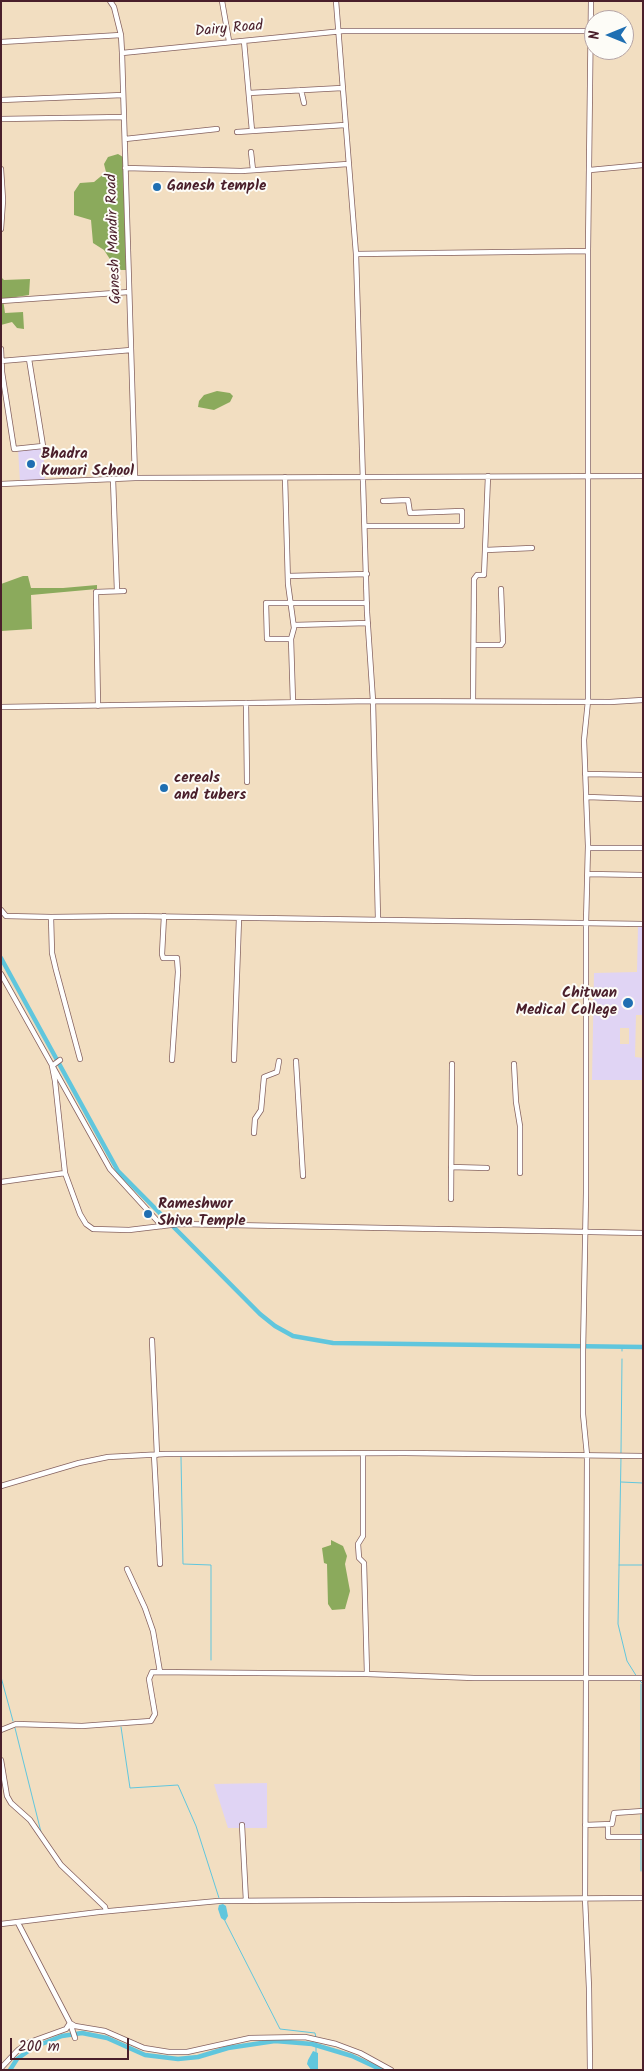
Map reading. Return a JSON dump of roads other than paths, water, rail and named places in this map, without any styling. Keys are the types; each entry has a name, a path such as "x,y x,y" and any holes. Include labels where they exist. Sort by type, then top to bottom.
{"street":[{"name":"Ganesh Mandir Road","path":"110,1 114,7 121,35 122,53 135,478"},
{"path":"222,1 229,41"},
{"path":"336,1 356,254 367,603 373,701 378,920"},
{"name":"Dairy Road","path":"122,53 342,31 584,31"},
{"path":"1,42 121,35"},
{"path":"244,41 252,131"},
{"path":"590,2070 590,1988 585,1898 584,1825 587,1678 587,1456 583,1414 583,1339 588,874 584,740 588,701 588,251 591,60"},
{"path":"249,94 342,88"},
{"path":"301,90 304,103"},
{"path":"1,100 123,95"},
{"path":"1,119 124,117"},
{"path":"237,132 345,125"},
{"path":"124,139 217,129"},
{"path":"252,152 253,170"},
{"path":"125,168 253,170 348,164"},
{"path":"590,170 643,164"},
{"path":"1,171 3,200 1,229"},
{"path":"356,254 588,251"},
{"path":"1,301 129,292"},
{"path":"1,349 1,361 14,449 43,446 29,359"},
{"path":"1,361 131,350"},
{"path":"473,701 475,645 474,579 477,575 484,575 488,476"},
{"path":"1,484 135,478 643,476"},
{"path":"285,478 288,576 294,625 291,639 293,702"},
{"path":"113,479 117,591"},
{"path":"366,526 462,526 462,511 410,513 408,500 383,501"},
{"path":"486,550 532,548"},
{"path":"288,576 367,574"},
{"path":"475,645 501,644 503,642 501,589"},
{"path":"98,706 96,592 124,591"},
{"path":"291,639 267,639 266,603 367,603"},
{"path":"294,625 368,623"},
{"path":"1,707 373,701 643,700"},
{"path":"246,703 246,782"},
{"path":"585,774 643,775"},
{"path":"587,797 643,799"},
{"path":"588,848 643,848"},
{"path":"588,874 643,875"},
{"path":"1,910 6,916 164,916 643,924"},
{"path":"164,916 162,954 164,958 177,958 178,972 172,1060"},
{"path":"52,917 52,953 80,1059"},
{"path":"234,1060 239,918"},
{"path":"1,974 110,1169 165,1225"},
{"path":"53,1065 60,1060"},
{"path":"254,1133 255,1119 261,1110 264,1077 277,1072 279,1061"},
{"path":"296,1061 303,1176"},
{"path":"451,1199 452,1064"},
{"path":"514,1064 516,1102 520,1126 520,1172"},
{"path":"53,1065 65,1173 80,1214 90,1227 98,1230 129,1230 178,1224 585,1234 643,1233"},
{"path":"451,1167 487,1168"},
{"path":"1,1182 65,1173"},
{"path":"152,1340 160,1564"},
{"path":"1,1486 79,1463 108,1457 199,1453 643,1456"},
{"path":"363,1454 363,1536 358,1544 359,1558 364,1563 367,1674"},
{"path":"128,1569 153,1631 160,1672"},
{"path":"1,1730 16,1724 82,1726 151,1721 155,1714 149,1679 152,1672 367,1674 474,1678 643,1678"},
{"path":"1,1760 7,1796 11,1803 30,1820 62,1865 106,1911"},
{"path":"584,1825 612,1824 614,1812 643,1811"},
{"path":"608,1824 608,1837 643,1837"},
{"path":"242,1825 246,1901"},
{"path":"1,1924 106,1911 218,1901 643,1898"},
{"path":"18,1923 70,2023 75,2038"},
{"path":"70,2023 75,2026 104,2031 144,2048 169,2052 187,2052 250,2038 285,2036 320,2040 360,2053 391,2070"},
{"path":"1,2068 18,2050 30,2042 66,2029 70,2023"}],"water":[{"path":"223,1904 226,1906 228,1916 225,1921 221,1918 218,1909 219,1905"},
{"path":"313,2051 318,2053 318,2070 311,2070 307,2064"}],"waterway":[{"path":"1,958 118,1171 260,1314 275,1326 293,1336 333,1343 643,1347"},
{"path":"621,1453 622,1359"},
{"path":"181,1457 183,1564 211,1565 211,1660"},
{"path":"621,1457 618,1624 627,1661 637,1677"},
{"path":"621,1482 643,1483"},
{"path":"619,1565 643,1565"},
{"path":"1,1677 13,1721"},
{"path":"639,1680 643,1684"},
{"path":"641,1684 641,1835"},
{"path":"121,1727 130,1788 178,1785 196,1826 219,1898"},
{"path":"15,1728 41,1832"},
{"path":"641,1839 641,1871"},
{"path":"225,1921 280,2029 315,2033 316,2038"},
{"path":"10,2070 17,2059 34,2047 62,2036 82,2033 107,2038 145,2055 178,2059 198,2057 228,2048 275,2041 312,2044 352,2056 382,2070"},
{"path":"316,2042 316,2053"}],"place":[{"name":"Ganesh temple","path":"157,187"},
{"name":"Bhadra Kumari School","path":"31,464"},
{"name":"cereals and tubers","path":"164,788"},
{"name":"Chitwan Medical College","path":"628,1003"},
{"name":"Rameshwor Shiva Temple","path":"148,1214"}]}
